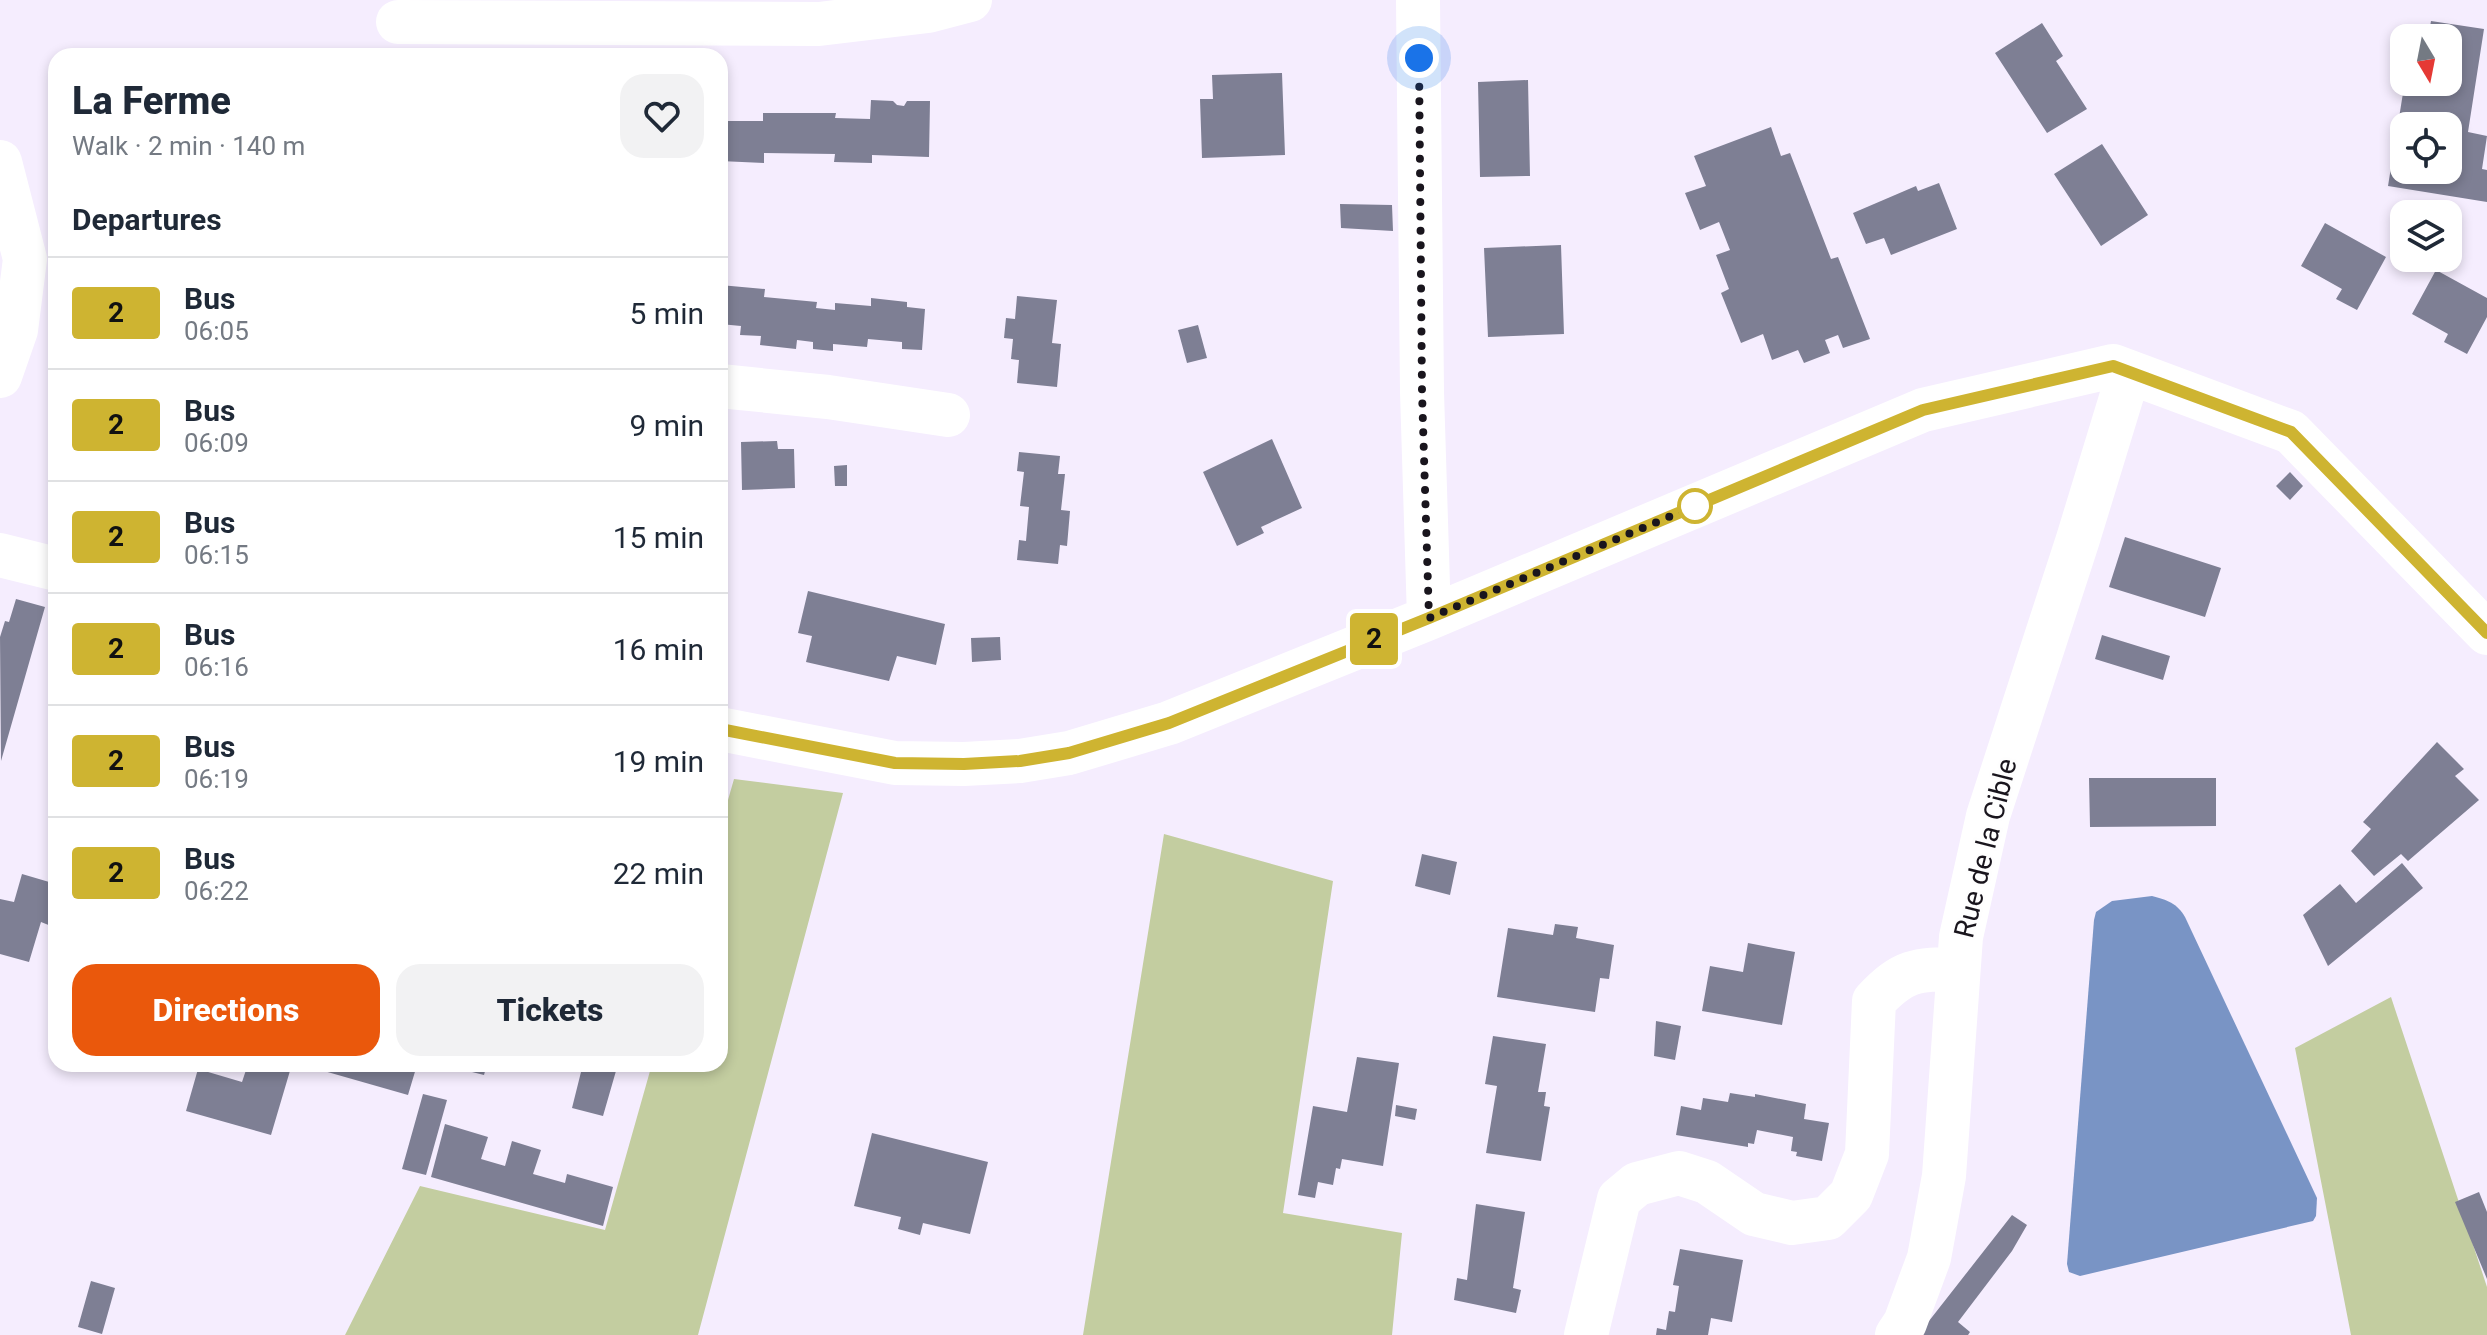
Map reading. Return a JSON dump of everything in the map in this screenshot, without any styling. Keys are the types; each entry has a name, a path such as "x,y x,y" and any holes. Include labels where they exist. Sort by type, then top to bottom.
{"street":[{"path":"398,22 441,11 819,24 843,11 928,11 970,0"},
{"path":"1418,0 1422,392 1429,618"},
{"path":"0,162 25,259 16,330 0,376"},
{"path":"728,731 895,763 1020,761 1069,753 1169,723 1429,618 1923,410 2113,366 2291,432 2487,633"},
{"name":"Rue de la Cible","path":"1897,1335 1905,1323 1929,1258 1944,1176 1961,937 1988,816 2129,372"},
{"path":"728,387 828,397 948,415"},
{"path":"0,555 48,567"},
{"path":"1586,1335 1619,1199 1637,1184 1679,1173 1707,1182 1754,1214 1792,1223 1828,1218 1851,1195 1867,1154 1874,1001 1893,981 1924,969 1958,969"}],"green space":[{"path":"734,779 843,793 698,1335 345,1335 420,1186 605,1230 650,1072 728,1072 728,800"},
{"path":"1164,834 1333,881 1283,1213 1402,1233 1392,1335 1083,1335"},
{"path":"2391,997 2487,1287 2487,1335 2351,1335 2295,1048"}],"water":[{"path":"2152,896 2179,908 2185,917 2317,1198 2316,1216 2313,1221 2080,1276 2069,1272 2067,1264 2094,920 2096,912 2112,901"}],"building":[{"path":"2042,23 2063,56 2056,61 2087,109 2047,133 1995,53"},
{"path":"2462,26 2484,29 2468,132 2487,136 2482,169 2487,170 2487,202 2388,186 2390,174 2390,184 2462,184 2462,112 2400,112 2403,96 2462,96"},
{"path":"1282,73 1285,155 1202,158 1200,99 1213,99 1212,75"},
{"path":"1528,80 1530,176 1480,177 1478,82"},
{"path":"871,100 893,101 904,106 907,101 930,101 929,157 872,155 872,163 834,162 835,154 764,153 764,163 728,161 728,121 763,121 763,113 836,113 835,118 870,119"},
{"path":"1771,127 1781,156 1790,153 1831,259 1838,257 1870,339 1843,348 1838,335 1825,340 1830,353 1804,363 1798,350 1772,360 1763,334 1741,343 1721,293 1729,289 1716,255 1730,250 1719,222 1700,230 1685,193 1706,186 1694,156"},
{"path":"2102,144 2148,215 2101,246 2054,174"},
{"path":"1939,183 1957,229 1891,255 1884,238 1866,244 1853,213 1916,186 1918,191"},
{"path":"1340,204 1392,205 1393,231 1341,228"},
{"path":"2325,223 2386,257 2357,310 2336,299 2342,289 2301,266"},
{"path":"1561,245 1564,334 1488,337 1484,248"},
{"path":"2435,272 2487,298 2487,317 2467,354 2444,342 2448,334 2412,314"},
{"path":"728,286 765,289 764,297 817,302 816,308 835,310 835,303 871,306 871,298 907,302 907,307 925,309 922,350 902,349 902,342 868,339 867,347 833,344 833,351 813,349 813,342 797,340 796,349 760,345 761,336 740,335 741,326 728,325"},
{"path":"1017,296 1057,300 1052,343 1061,344 1057,387 1017,383 1019,360 1011,359 1013,339 1004,338 1006,318 1015,319"},
{"path":"1198,325 1207,358 1187,363 1178,330"},
{"path":"1272,439 1302,508 1261,527 1264,533 1237,546 1203,472"},
{"path":"777,441 778,449 794,449 795,488 742,490 741,442"},
{"path":"1019,452 1060,456 1058,474 1065,474 1061,510 1070,511 1067,546 1060,545 1058,564 1017,560 1019,540 1026,541 1029,507 1020,506 1024,472 1017,471"},
{"path":"847,465 847,486 835,486 834,466"},
{"path":"2290,472 2303,486 2290,500 2276,486"},
{"path":"2125,537 2221,568 2205,617 2109,587"},
{"path":"808,591 945,624 936,665 897,656 889,681 806,662 812,636 798,633"},
{"path":"16,599 45,607 1,761 0,637 5,621 9,622"},
{"path":"2102,635 2170,656 2163,680 2095,659"},
{"path":"1000,637 1001,660 972,662 971,638"},
{"path":"2437,742 2464,769 2455,776 2479,800 2408,861 2401,854 2374,876 2351,851 2371,829 2363,822"},
{"path":"2089,778 2216,778 2216,826 2090,827"},
{"path":"1422,854 1457,862 1450,895 1415,886"},
{"path":"2402,863 2423,888 2328,966 2303,915 2340,884 2356,903"},
{"path":"22,874 48,882 48,925 41,922 29,962 0,954 0,899 14,902"},
{"path":"1555,924 1578,927 1576,938 1614,945 1609,979 1600,978 1595,1012 1497,997 1508,928 1553,935"},
{"path":"1748,943 1795,952 1782,1025 1702,1011 1710,966 1743,972"},
{"path":"1656,1021 1681,1026 1675,1060 1654,1056"},
{"path":"1493,1036 1546,1044 1538,1092 1546,1092 1544,1106 1550,1107 1541,1161 1486,1153 1497,1086 1485,1084"},
{"path":"1357,1057 1399,1063 1383,1166 1342,1159 1340,1169 1336,1168 1333,1185 1318,1182 1315,1198 1298,1195 1313,1106 1347,1112"},
{"path":"197,1072 242,1082 245,1072 290,1072 271,1135 186,1111"},
{"path":"328,1072 415,1072 408,1095"},
{"path":"581,1072 616,1072 603,1116 572,1108"},
{"path":"1730,1093 1755,1097 1755,1094 1806,1104 1804,1119 1829,1123 1822,1161 1796,1156 1797,1152 1791,1151 1793,1137 1757,1130 1754,1144 1748,1143 1748,1147 1676,1135 1681,1106 1701,1110 1703,1098 1728,1102"},
{"path":"423,1094 447,1100 426,1175 402,1169"},
{"path":"1396,1105 1417,1109 1415,1120 1395,1116"},
{"path":"445,1124 488,1137 481,1159 505,1166 512,1141 541,1150 533,1174 565,1183 567,1174 613,1187 603,1226 431,1177"},
{"path":"872,1133 988,1162 970,1234 923,1223 920,1235 898,1229 901,1217 854,1206"},
{"path":"2479,1192 2487,1212 2487,1279 2455,1202"},
{"path":"1476,1204 1525,1212 1513,1288 1521,1290 1516,1313 1454,1300 1457,1278 1467,1280"},
{"path":"2012,1215 2027,1225 2012,1251 1958,1322 1970,1332 1968,1335 1918,1335"},
{"path":"1680,1249 1743,1260 1732,1322 1711,1318 1708,1335 1656,1335 1657,1328 1666,1330 1669,1311 1675,1312 1679,1286 1673,1285"},
{"path":"91,1281 115,1288 102,1334 78,1327"}],"bus line":[{"name":"2","path":"728,731 895,763 1020,761 1069,753 1169,723 1429,618 1923,410 2113,366 2291,432 2487,633"}],"route":[{"path":"1419,58 1422,392 1429,618 1695,506"}]}
